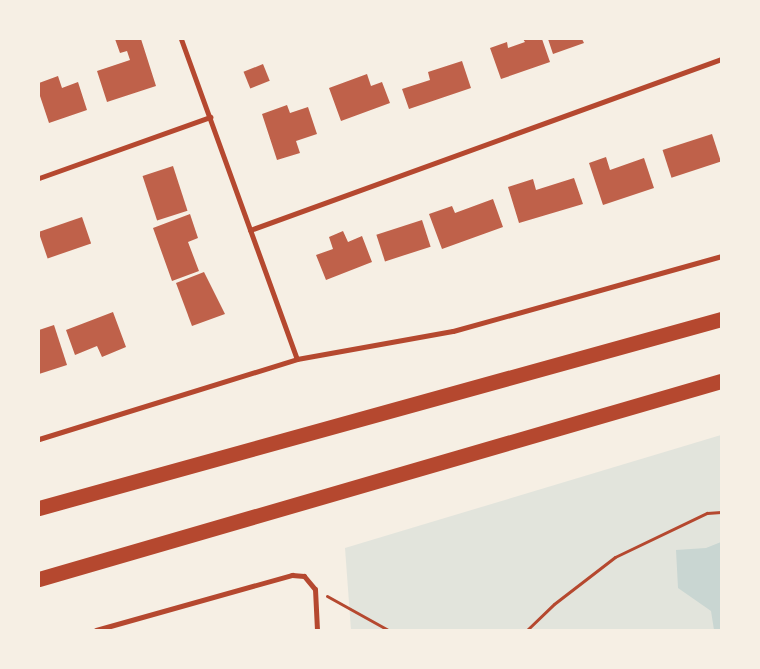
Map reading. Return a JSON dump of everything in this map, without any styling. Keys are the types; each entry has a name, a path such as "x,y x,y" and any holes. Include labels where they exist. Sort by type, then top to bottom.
{"highway":[{"path":"39,508 721,320"},
{"path":"39,579 721,381"}],"street":[{"path":"181,39 296,359"},
{"path":"250,230 721,59"},
{"path":"39,178 210,117"},
{"path":"39,438 296,359 453,331 721,256"},
{"path":"96,630 292,575 304,576 315,589 317,630"}],"path":[{"path":"527,630 554,604 615,557 707,513 721,512"},
{"path":"315,589 388,630"}],"shaded area":[{"path":"721,435 721,630 351,630 345,548"},
{"path":"721,542 721,630 714,630 711,611 678,588 676,550 706,548"}],"building":[{"path":"115,39 141,39 156,86 107,102 97,71 130,60 127,51 120,53"},
{"path":"523,39 542,39 550,62 501,79 490,48 507,42 508,48 525,42"},
{"path":"548,39 582,39 584,43 553,54"},
{"path":"462,61 471,88 409,109 402,89 430,80 428,72"},
{"path":"263,64 270,81 250,89 244,72"},
{"path":"367,74 371,86 382,82 390,103 341,121 329,88"},
{"path":"58,76 62,88 78,82 87,110 49,123 39,93 39,83"},
{"path":"287,105 290,113 308,107 317,134 296,141 300,153 277,160 262,114"},
{"path":"712,134 721,162 672,178 663,150"},
{"path":"606,157 610,170 644,158 654,188 603,205 589,163"},
{"path":"173,166 188,211 157,221 143,176"},
{"path":"574,178 583,204 519,223 508,187 533,179 536,190"},
{"path":"493,199 503,227 442,249 429,214 452,206 455,213"},
{"path":"190,214 198,238 188,242 199,271 172,281 153,228"},
{"path":"82,217 91,243 48,258 39,232"},
{"path":"422,220 431,247 385,261 376,235"},
{"path":"343,231 348,242 362,236 372,262 326,280 316,255 333,249 329,237"},
{"path":"204,272 225,314 192,326 176,283"},
{"path":"113,312 126,347 102,357 97,346 75,355 66,330"},
{"path":"54,325 67,365 39,374 39,330"}]}
